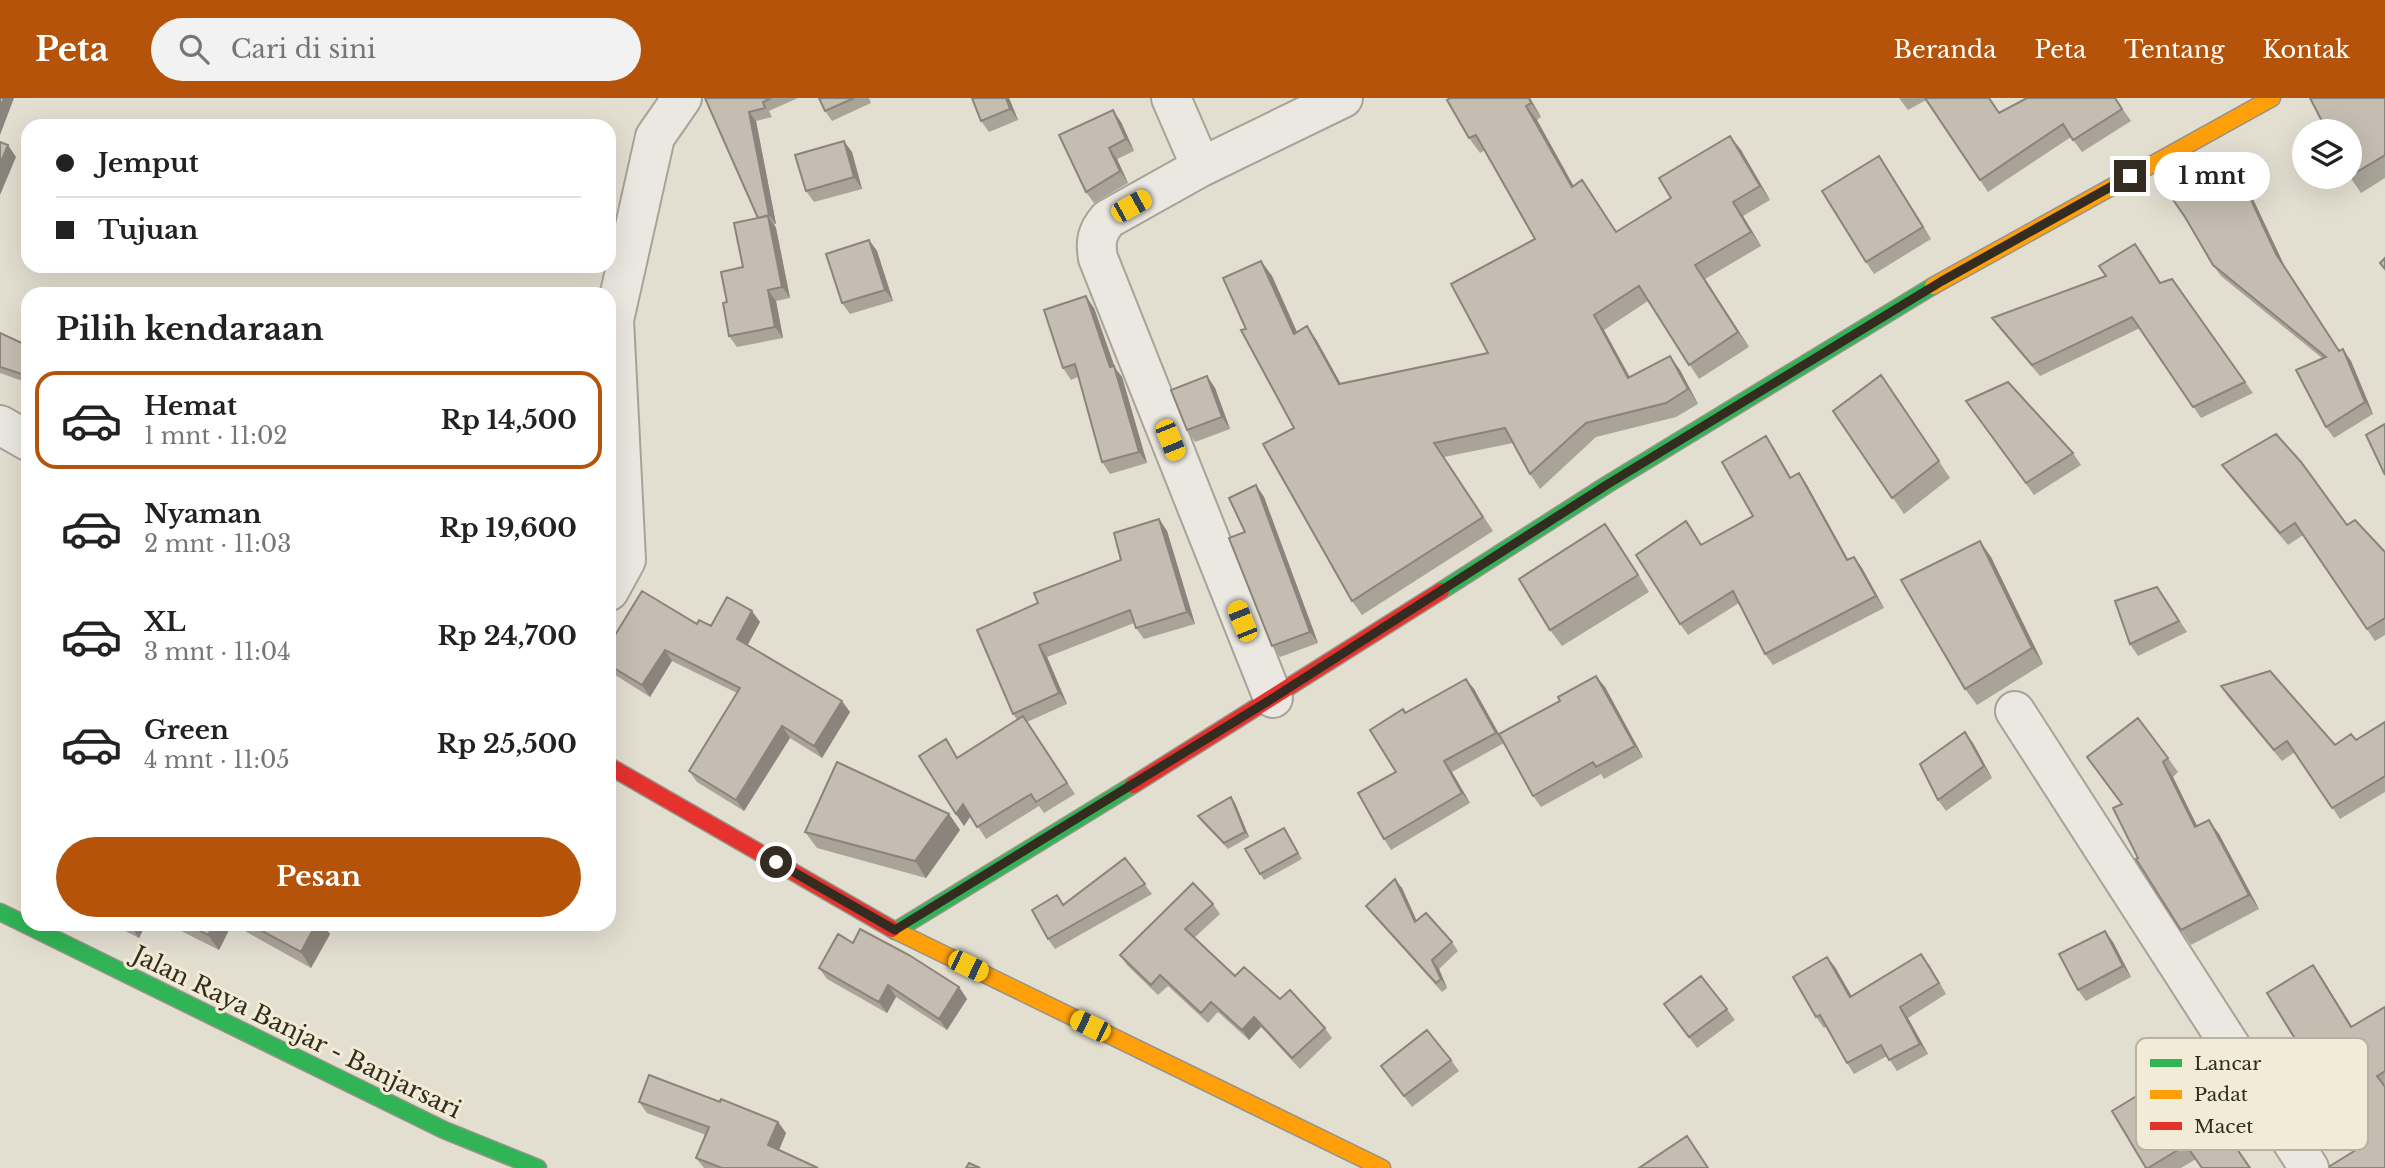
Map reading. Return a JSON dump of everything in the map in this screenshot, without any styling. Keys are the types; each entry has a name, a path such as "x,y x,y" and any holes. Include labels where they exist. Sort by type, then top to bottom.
{"main road":[{"path":"895,930 1273,698 1608,484 1942,281 2272,98"},
{"path":"616,770 895,930 1382,1168"},
{"name":"Jalan Raya Banjar - Banjarsari","path":"0,912 21,922"},
{"name":"Jalan Raya Banjar - Banjarsari","path":"39,931 444,1130 538,1168"}],"street":[{"path":"616,311 655,137 682,98"},
{"path":"1171,98 1200,167"},
{"path":"1273,698 1096,245 1098,232 1108,219 1200,167 1343,98"},
{"path":"616,360 626,560 616,578"},
{"path":"0,425 21,437"},
{"path":"2015,710 2226,1038"},
{"path":"2297,1150 2309,1168"}],"building":[{"path":"705,98 771,98 763,102 765,108 749,112 769,215 758,218"},
{"path":"819,98 854,98 825,111"},
{"path":"972,98 1006,98 1010,109 981,121"},
{"path":"1529,98 1531,103 1526,106 1572,187 1582,180 1616,232 1671,198 1659,178 1730,136 1760,186 1733,202 1751,232 1695,265 1738,332 1689,365 1639,286 1594,315 1628,378 1670,356 1688,389 1666,403 1586,423 1530,474 1505,428 1434,443 1483,517 1352,601 1263,444 1294,428 1241,330 1246,329 1223,278 1261,261 1294,334 1307,326 1339,384 1488,353 1451,284 1535,239 1476,135 1469,138 1447,100"},
{"path":"1925,98 1989,98 1999,113 2027,98 2115,98 2122,109 2073,140 2063,124 1980,180"},
{"path":"2310,98 2385,98 2385,155 2362,169 2362,119 2321,119"},
{"path":"1113,110 1126,139 1109,148 1120,171 1086,192 1059,135"},
{"path":"844,141 854,177 806,191 795,155"},
{"path":"0,142 8,145 0,164"},
{"path":"2235,155 2245,187 2276,254 2339,351 2343,349 2365,402 2326,427 2296,370 2326,357 2213,265 2167,191"},
{"path":"1879,156 1923,227 1866,262 1822,191"},
{"path":"768,216 782,287 768,290 775,327 729,336 723,303 727,302 721,272 743,267 734,223"},
{"path":"869,240 885,290 842,303 826,254"},
{"path":"2135,244 2160,283 2172,279 2245,382 2193,407 2132,317 2032,365 1992,318 2106,276 2099,266"},
{"path":"1086,296 1110,367 1114,366 1139,452 1102,462 1075,364 1063,368 1044,310"},
{"path":"0,333 21,343 21,374 0,367"},
{"path":"1881,375 1939,461 1892,498 1833,411"},
{"path":"1207,376 1222,417 1187,430 1171,390"},
{"path":"2008,382 2073,453 2026,483 1966,401"},
{"path":"2385,424 2385,475 2366,435"},
{"path":"2276,434 2301,462 2347,525 2355,520 2385,552 2385,618 2367,629 2295,523 2280,533 2222,465"},
{"path":"1766,436 1790,478 1799,473 1847,560 1854,557 1876,596 1765,654 1733,591 1680,624 1636,555 1686,521 1701,545 1753,516 1722,462"},
{"path":"1256,485 1310,632 1272,646 1229,538 1245,532 1229,498"},
{"path":"1159,519 1187,612 1136,628 1130,610 1039,645 1059,693 1013,714 977,630 1038,603 1034,593 1121,560 1114,533"},
{"path":"1605,524 1638,575 1550,630 1519,579"},
{"path":"1980,541 2032,648 1965,689 1901,580"},
{"path":"2157,587 2179,621 2130,644 2115,601"},
{"path":"642,591 697,624 699,620 711,626 727,597 752,611 737,639 842,701 814,746 782,726 736,800 689,771 740,688 665,650 642,685 616,669 616,634"},
{"path":"2270,671 2335,745 2351,734 2356,740 2385,722 2385,776 2332,808 2287,741 2274,750 2221,686"},
{"path":"1596,676 1635,746 1596,767 1593,762 1533,796 1499,734 1560,701 1558,697"},
{"path":"1466,679 1496,733 1444,761 1462,793 1384,839 1358,793 1396,772 1370,730 1403,709 1405,713"},
{"path":"1023,716 1067,783 1036,802 1031,794 977,827 963,804 956,814 919,756 946,739 957,758"},
{"path":"2138,718 2168,758 2163,762 2195,827 2209,820 2249,895 2181,930 2136,859 2138,858 2113,808 2122,804 2087,757"},
{"path":"1965,732 1984,766 1938,800 1920,764"},
{"path":"837,762 949,814 915,861 805,832"},
{"path":"1231,797 1245,832 1224,843 1198,816"},
{"path":"1284,828 1298,853 1260,874 1245,849"},
{"path":"1125,858 1145,884 1048,939 1032,910 1057,895 1063,905"},
{"path":"1395,879 1415,922 1426,913 1452,942 1432,960 1441,979 1436,983 1366,906"},
{"path":"1193,883 1213,904 1185,929 1235,976 1244,967 1280,999 1290,990 1325,1028 1292,1058 1254,1017 1242,1030 1211,1002 1201,1013 1160,975 1151,985 1120,955"},
{"path":"860,929 909,955 959,987 939,1019 888,985 879,1002 819,968 838,934 853,943"},
{"path":"262,931 312,931 301,952"},
{"path":"2105,931 2123,966 2078,990 2059,954"},
{"path":"1921,954 1939,983 1900,1007 1920,1044 1889,1060 1881,1045 1847,1063 1820,1015 1816,1017 1793,977 1827,957 1850,997"},
{"path":"2313,965 2351,1027 2385,1007 2385,1071 2377,1076 2385,1087 2385,1168 2330,1166 2356,1150 2368,1150 2368,1038 2295,1038 2267,993"},
{"path":"1701,976 1727,1009 1689,1037 1664,1004"},
{"path":"1427,1030 1451,1060 1404,1096 1381,1066"},
{"path":"649,1075 778,1122 768,1145 818,1168 722,1168 696,1158 709,1127 639,1102"},
{"path":"2136,1096 2136,1150 2178,1150 2146,1168 2112,1111"},
{"path":"1687,1136 1708,1168 1639,1168"},
{"path":"2189,1150 2238,1150 2250,1168 2202,1168"},
{"path":"969,1163 980,1168 966,1168"}],"traffic: fast":[{"path":"1441,591 1608,484 1933,286"},
{"path":"895,931 1133,785"},
{"path":"0,912 21,922"},
{"path":"39,931 444,1130 538,1168"}],"traffic: slow":[{"path":"1933,286 2272,98"},
{"path":"892,929 1382,1168"}],"traffic: jam":[{"path":"1133,785 1441,591"},
{"path":"616,770 892,929"}],"route":[{"path":"776,862 895,930 1273,698 1608,484 1942,281 2130,176"}]}
